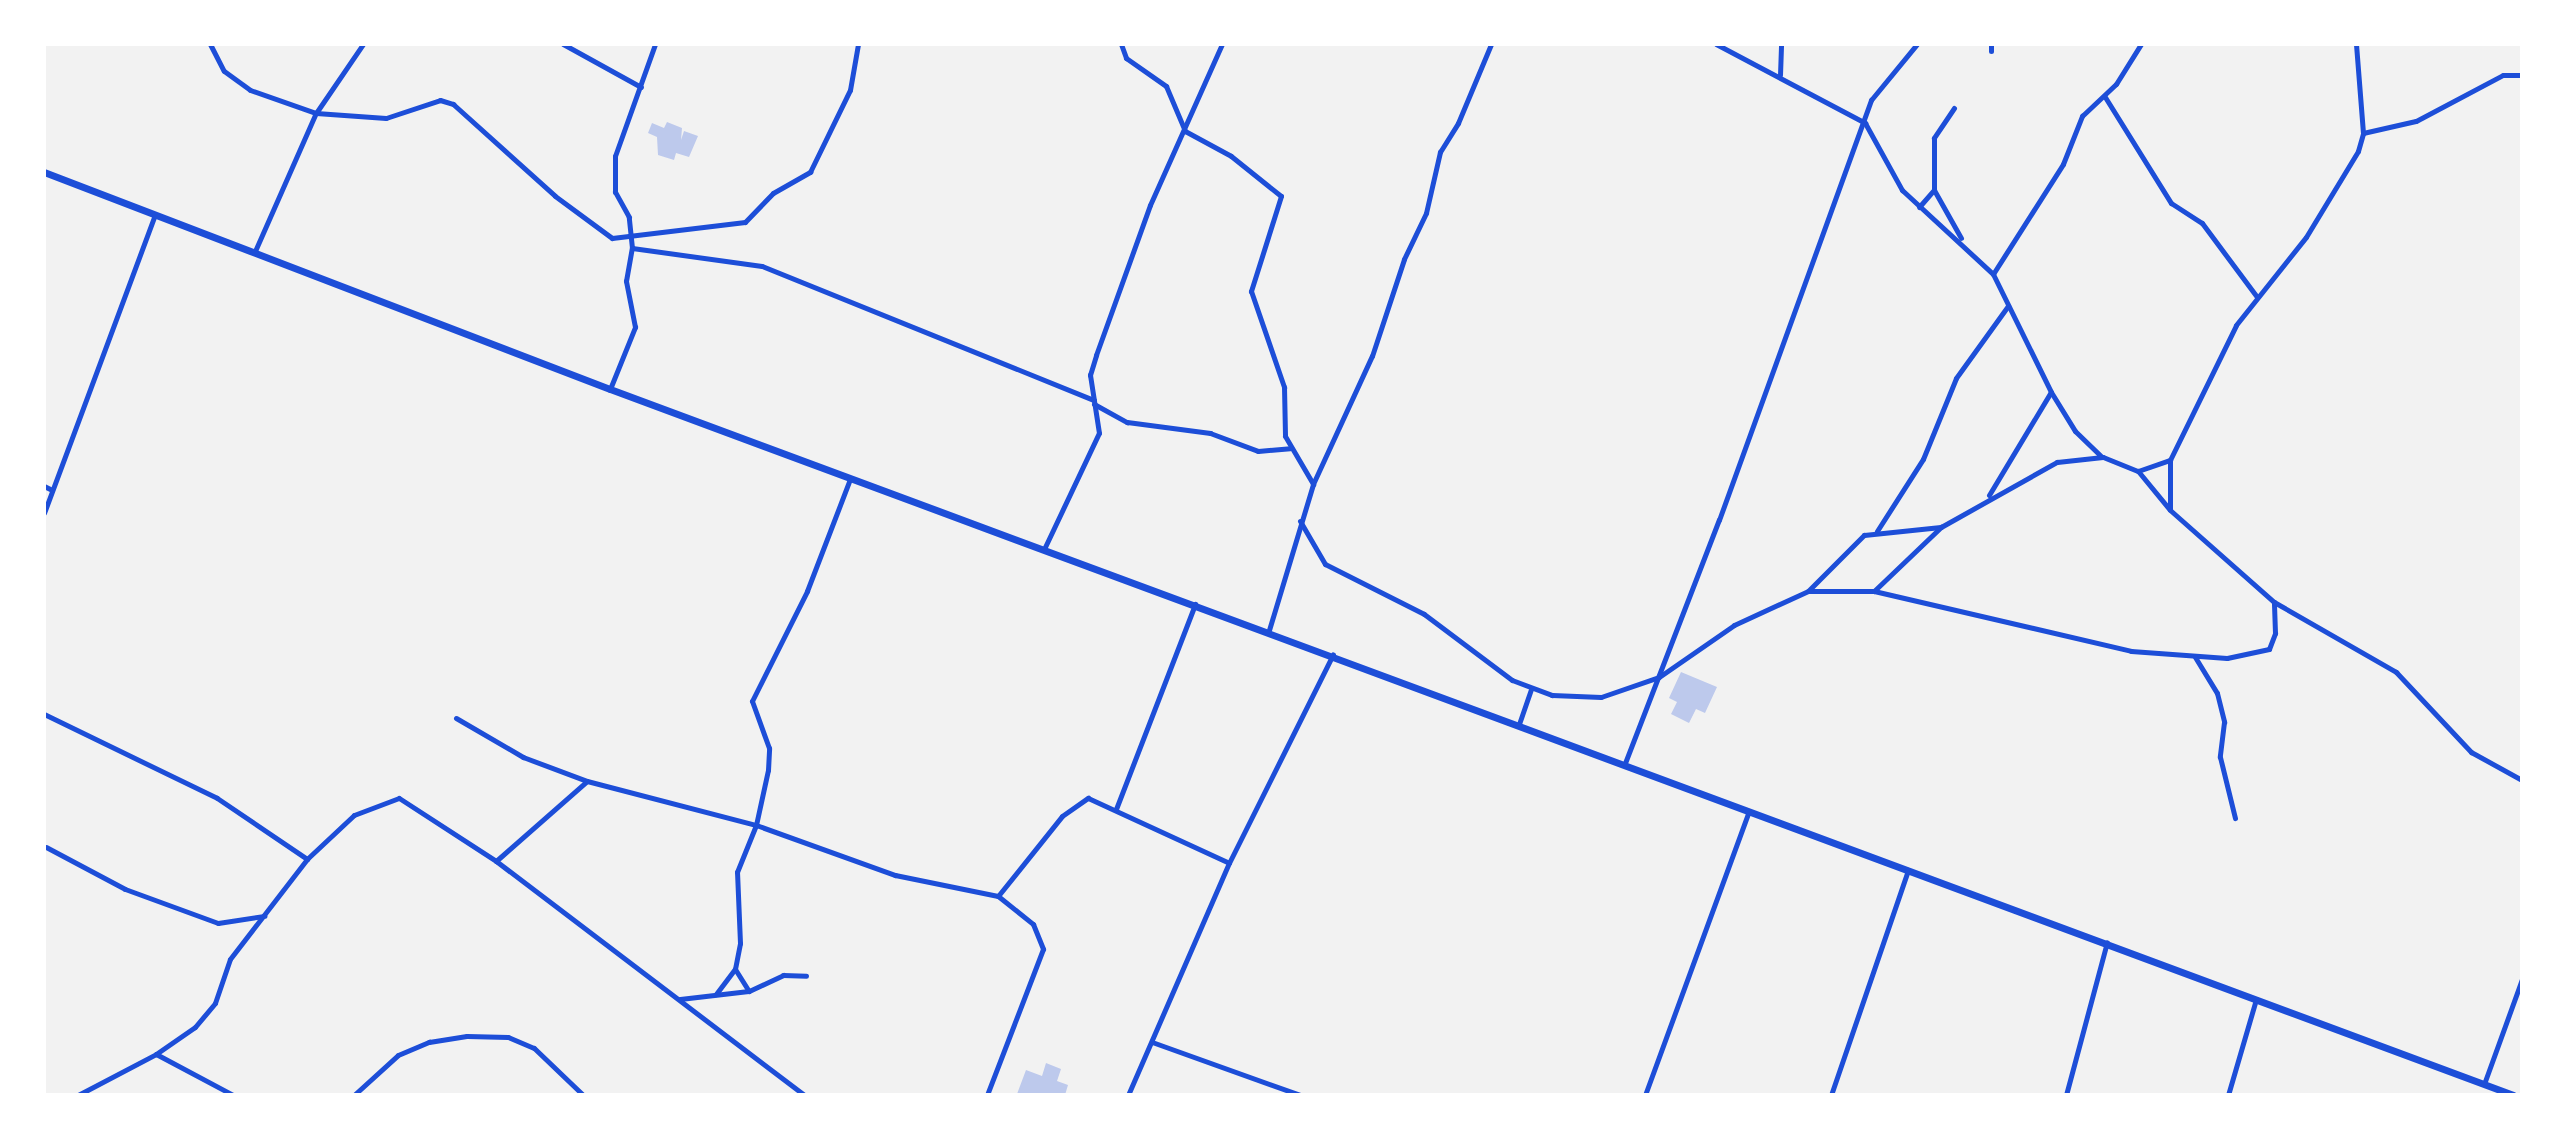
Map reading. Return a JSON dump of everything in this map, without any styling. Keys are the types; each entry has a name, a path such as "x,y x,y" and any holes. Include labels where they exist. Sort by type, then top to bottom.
{"main road":[{"path":"44,172 850,479 1045,547 2513,1095"}],"street":[{"path":"210,44 224,71 250,90 316,113 386,118 440,100 453,104 602,233 612,238 630,232 664,235 745,222 773,193 810,172 850,90 858,44"},
{"path":"255,251 316,113 363,44"},
{"path":"563,44 641,87"},
{"path":"610,389 635,327 626,281 632,248 630,232 615,192 615,156 655,44"},
{"path":"1121,44 1126,58 1166,86 1185,131 1231,156 1281,196 1251,291 1276,353 1290,448 1313,484"},
{"path":"1045,547 1095,448 1099,433 1090,375 1096,355 1150,205 1222,44"},
{"path":"1269,630 1291,572 1300,521 1313,484 1372,356 1404,259 1426,213 1440,152 1458,123 1491,44"},
{"path":"1716,44 1780,75 1865,123 1902,190 1964,243 1993,274 2051,392 2075,431 2103,457 2138,471 2170,510 2274,602 2396,672 2471,752 2522,780"},
{"path":"1780,75 1781,44"},
{"path":"1625,763 1871,100 1917,44"},
{"path":"1993,274 2063,164 2075,126 2105,97 2141,44"},
{"path":"2170,510 2170,460 2236,325 2306,237 2358,151 2363,133 2356,44"},
{"path":"2363,133 2416,121 2503,75 2522,75"},
{"path":"2105,97 2171,203 2202,223 2257,297"},
{"path":"1954,108 1934,138 1934,190 1964,243"},
{"path":"1919,207 1934,190"},
{"path":"44,513 155,214"},
{"path":"632,248 762,266 1094,402 1127,422 1210,433 1258,451 1290,448"},
{"path":"1876,531 1923,459 1956,378 2008,305"},
{"path":"1988,496 2051,392"},
{"path":"1874,591 1941,527 1988,496 2057,462 2103,457"},
{"path":"2138,471 2170,460"},
{"path":"716,994 735,969 740,943 737,872 756,825 769,748 752,701 807,591 850,479"},
{"path":"44,486 52,490"},
{"path":"1300,521 1325,564 1424,614 1531,690 1601,697 1659,677 1734,625 1808,591 1855,543 1876,531 1941,527"},
{"path":"1808,591 1874,591 2131,651 2227,658 2269,649 2275,633 2274,602"},
{"path":"1116,809 1195,603"},
{"path":"1128,1095 1229,863 1333,654"},
{"path":"2194,656 2220,708 2220,757 2235,818"},
{"path":"1519,724 1531,690"},
{"path":"44,714 217,798 307,859"},
{"path":"456,718 523,757 587,781 756,825 895,875 998,896 1033,924 1043,949 987,1095"},
{"path":"496,861 587,781"},
{"path":"78,1095 156,1054 195,1027 215,1003 230,959 307,859 354,815 399,798 496,861 804,1095"},
{"path":"998,896 1062,816 1088,798 1229,863"},
{"path":"1645,1095 1749,810"},
{"path":"46,847 125,889 218,923 264,916"},
{"path":"1831,1095 1908,870"},
{"path":"2066,1095 2107,942"},
{"path":"735,969 749,991"},
{"path":"678,999 749,991 783,975 806,976"},
{"path":"2484,1084 2522,979"},
{"path":"2228,1095 2256,998"},
{"path":"346,1095 355,1093 398,1055 429,1042 467,1036 508,1037 534,1048 583,1095"},
{"path":"1152,1042 1300,1095"},
{"path":"156,1054 233,1095"}],"building":[{"path":"667,122 682,128 681,140 684,131 698,136 689,157 676,153 674,160 658,155 657,137 648,133 652,123 664,128"},
{"path":"1681,672 1717,687 1705,713 1696,709 1689,723 1671,714 1677,702 1669,698"},
{"path":"1046,1063 1061,1069 1057,1081 1068,1085 1065,1095 1017,1094 1026,1070 1042,1076"}]}
